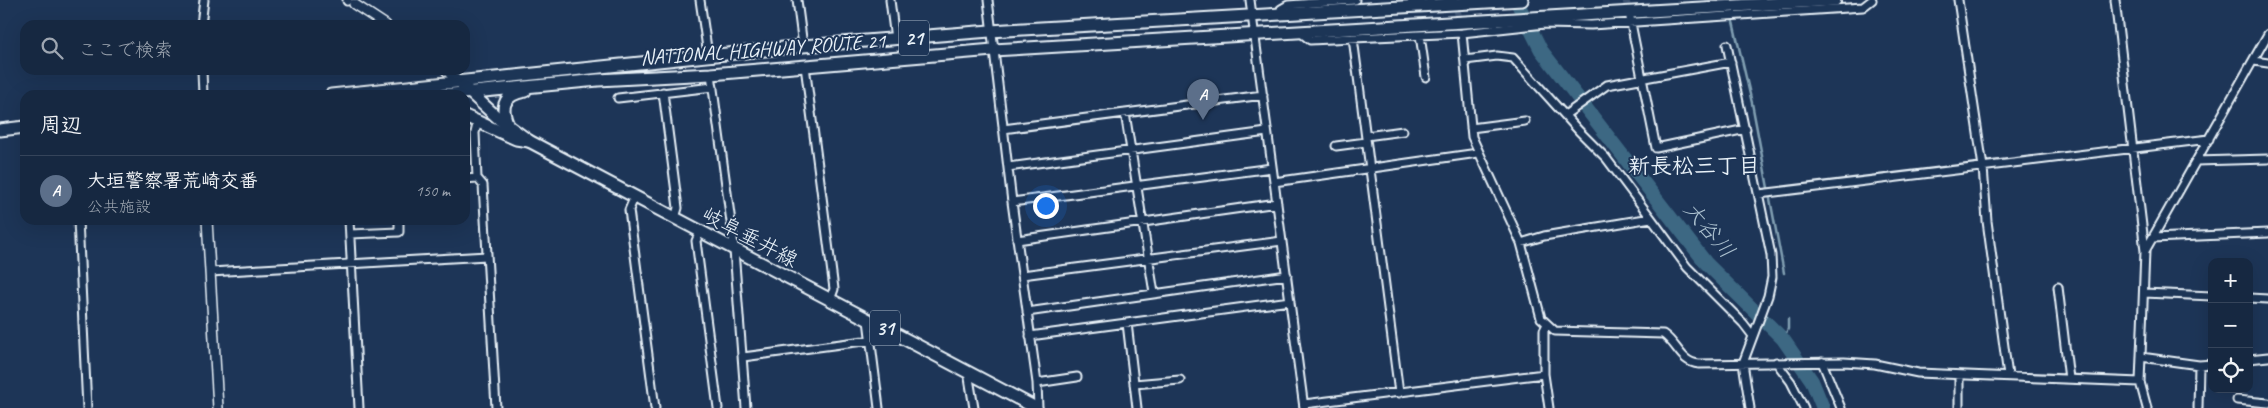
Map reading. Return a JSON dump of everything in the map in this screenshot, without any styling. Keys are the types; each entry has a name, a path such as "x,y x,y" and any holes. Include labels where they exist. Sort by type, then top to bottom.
{"main road":[{"name":"NATIONAL HIGHWAY ROUTE 21","path":"376,90 708,55 990,31 1522,0"},
{"name":"NATIONAL HIGHWAY ROUTE 21","path":"470,92 598,80 711,74 993,50 1298,30 1504,23 1724,11 1747,5 1835,0"},
{"name":"21","path":"510,128 504,117 503,109 509,97 516,92 570,86 598,80"},
{"name":"岐阜垂井線","path":"458,81 468,90"},
{"name":"岐阜垂井線","path":"470,92 510,128 529,141 634,198 1037,408"},
{"path":"470,118 516,139 529,141"},
{"path":"0,130 20,128"}],"street":[{"path":"202,20 204,0"},
{"path":"700,0 708,55"},
{"path":"797,0 804,46"},
{"path":"890,0 896,39"},
{"path":"988,0 990,31 1037,383 1037,408"},
{"path":"1250,0 1304,406 1544,374"},
{"path":"1280,15 1281,9 1288,5 1355,0"},
{"path":"1542,20 1592,25 1724,11 1737,15 1863,7 1872,0"},
{"path":"1958,0 1983,167 1987,221 2008,376"},
{"path":"2114,0 2145,251 2140,382 2147,408"},
{"path":"349,1 378,20"},
{"path":"1630,20 1656,148 1746,129"},
{"path":"1298,30 1310,40 1462,34 1504,23"},
{"path":"1462,34 1471,128 1478,153 1495,183 1520,243 1540,318 1556,331 1658,333 1671,340 1683,358 1690,363 1819,362 1875,364 1918,373 2140,382"},
{"path":"2145,251 2268,34"},
{"path":"1420,35 1426,76"},
{"path":"1353,38 1399,392"},
{"path":"1727,45 1771,255 1772,277 1767,300 1743,363 1750,408"},
{"path":"1465,60 1497,56 1513,58 1567,114 1611,164 1688,267 1754,332"},
{"path":"2254,61 2268,62"},
{"path":"1567,114 1606,85 1731,62"},
{"path":"805,66 834,289 830,300"},
{"path":"711,74 733,249 746,408"},
{"path":"202,75 204,90"},
{"path":"451,75 458,81"},
{"path":"618,98 712,87"},
{"path":"663,92 678,208 675,218"},
{"path":"1003,129 1263,95"},
{"path":"1125,113 1154,293"},
{"path":"478,120 475,133 477,178 483,185 496,408"},
{"path":"1471,128 1525,121"},
{"path":"1336,146 1403,131"},
{"path":"1008,167 1268,132"},
{"path":"1759,194 2131,147 2209,139"},
{"path":"1274,182 1478,153"},
{"path":"2196,161 2268,159"},
{"path":"1012,202 1272,168"},
{"path":"470,179 477,178"},
{"path":"634,198 630,210 655,408"},
{"path":"1017,240 1277,203"},
{"path":"1520,243 1544,236 1651,218"},
{"path":"78,225 87,408"},
{"path":"207,225 218,408"},
{"path":"349,225 359,408"},
{"path":"350,234 399,232 399,225"},
{"path":"700,232 696,241 718,408"},
{"path":"2153,238 2268,233"},
{"path":"1022,275 1282,241"},
{"path":"210,272 487,256"},
{"path":"1027,312 1287,275"},
{"path":"2058,287 2069,379"},
{"path":"2144,294 2208,296"},
{"path":"2253,298 2268,299"},
{"path":"1030,336 1290,301"},
{"path":"868,320 878,408"},
{"path":"1127,323 1137,408"},
{"path":"1547,324 1544,330 1544,374 1549,408"},
{"path":"743,357 871,340"},
{"path":"2141,357 2199,366 2208,365"},
{"path":"2253,359 2268,357"},
{"path":"1778,362 1804,408"},
{"path":"1819,362 1841,408"},
{"path":"2198,408 2199,366"},
{"path":"968,372 974,408"},
{"path":"1959,375 1959,408"},
{"path":"1037,383 1077,377"},
{"path":"1134,384 1180,380"},
{"path":"2237,400 2268,404"}],"waterway":[{"name":"大谷川","path":"1516,0 1541,50 1706,263 1783,339 1812,381 1823,408"},
{"path":"1730,9 1752,103 1784,273"},
{"path":"1783,339 1788,329 1788,319"}],"tunnel":[{"path":"1455,0 1462,33"},
{"path":"1626,0 1629,15"}],"place":[{"name":"大垣警察署荒崎交番","path":"1203,120"}],"district":[{"name":"新長松三丁目","path":"1694,166"}]}
